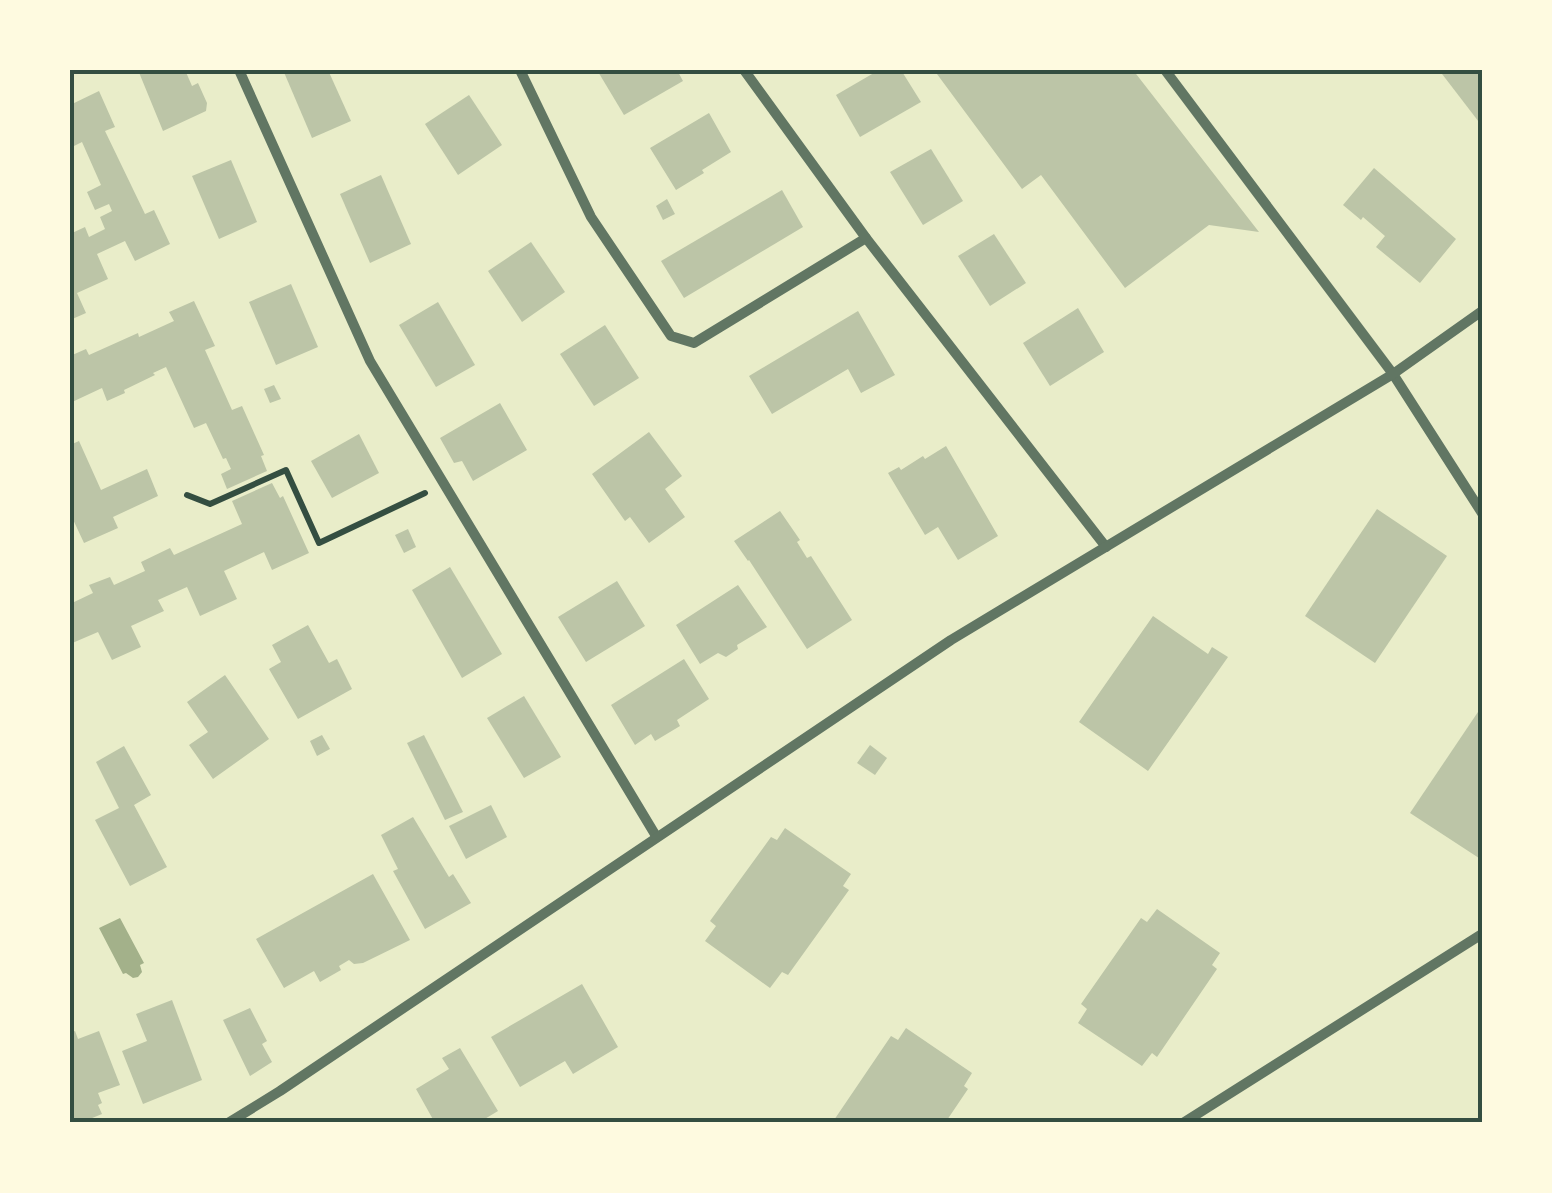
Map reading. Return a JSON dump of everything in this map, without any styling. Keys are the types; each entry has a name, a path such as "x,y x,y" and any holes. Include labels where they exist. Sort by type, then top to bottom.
{"street":[{"path":"239,70 370,361 656,836"},
{"path":"520,70 592,217 671,336 694,343 866,238"},
{"path":"744,70 866,238 1106,547"},
{"path":"1165,70 1393,374 1482,513"},
{"path":"228,1123 951,640 1393,374 1482,311"},
{"path":"1183,1123 1482,934"}],"path":[{"path":"187,495 210,504 286,470 319,542 444,484"}],"shaded area":[{"path":"120,918 144,963 138,977 123,974 99,928"}],"building":[{"path":"138,70 185,70 192,86 198,83 207,103 206,111 163,131"},
{"path":"283,70 328,70 351,121 312,138"},
{"path":"597,70 677,70 683,81 624,115"},
{"path":"879,70 901,70 921,102 860,137 836,95"},
{"path":"934,70 1133,70 1259,232 1209,225 1125,288 1041,175 1022,189"},
{"path":"1439,70 1482,70 1482,126"},
{"path":"99,91 115,127 105,131 145,214 154,210 170,244 135,261 125,241 97,254 108,279 77,293 86,313 70,320 70,234 85,227 89,237 105,229 100,217 112,211 109,204 95,210 87,192 101,185 82,142 70,148 70,105"},
{"path":"469,95 502,145 458,175 425,124"},
{"path":"709,113 731,152 676,190 650,148"},
{"path":"931,149 963,201 923,225 890,172"},
{"path":"231,160 257,222 219,239 192,176"},
{"path":"1374,168 1456,239 1420,283 1376,247 1385,236 1343,205"},
{"path":"381,175 411,244 370,263 340,194"},
{"path":"782,190 803,227 684,298 661,261"},
{"path":"667,199 675,214 663,220 656,206"},
{"path":"994,234 1026,283 990,306 958,256"},
{"path":"531,242 565,292 522,322 488,271"},
{"path":"291,284 318,347 276,365 249,302"},
{"path":"194,301 215,346 205,350 232,410 242,406 267,471 227,489 221,474 231,469 226,458 223,459 206,423 194,428 166,367 107,401 102,388 70,403 70,356 86,349 89,355 138,333 139,337 174,321 169,312"},
{"path":"438,302 475,365 436,387 399,325"},
{"path":"1078,308 1104,352 1050,386 1023,343"},
{"path":"858,311 895,375 861,393 848,369 772,414 749,376"},
{"path":"605,325 639,378 594,406 560,354"},
{"path":"274,385 281,399 270,403 264,389"},
{"path":"500,403 527,450 473,481 462,461 454,463 440,438"},
{"path":"649,432 682,476 665,489 685,517 649,543 630,517 625,521 592,474"},
{"path":"359,434 379,473 332,498 311,461"},
{"path":"79,441 101,490 147,469 158,496 113,517 118,528 84,543 70,513 70,445"},
{"path":"946,446 998,536 958,560 938,527 925,535 888,473"},
{"path":"272,483 280,498 283,496 309,553 272,570 264,552 224,571 237,599 200,616 187,587 158,600 164,611 131,626 141,647 112,660 98,632 70,644 70,604 93,593 89,585 110,577 114,585 145,571 141,562 170,548 174,555 242,524 232,501"},
{"path":"1377,509 1447,556 1375,663 1305,616"},
{"path":"780,511 807,558 811,556 852,620 807,649 734,541"},
{"path":"408,529 416,547 404,553 395,535"},
{"path":"450,567 502,654 462,678 412,590"},
{"path":"617,581 645,626 586,662 558,617"},
{"path":"738,585 767,627 737,645 738,649 726,657 718,653 700,664 676,625"},
{"path":"1153,616 1208,654 1212,647 1228,657 1148,771 1079,722"},
{"path":"308,625 329,663 337,659 352,689 298,719 269,669 281,662 272,645"},
{"path":"684,659 709,699 677,720 680,726 655,741 651,734 635,745 611,705"},
{"path":"225,675 269,739 213,779 189,745 208,732 187,702"},
{"path":"524,696 561,757 524,778 487,718"},
{"path":"1482,706 1482,860 1410,813"},
{"path":"322,735 330,749 317,756 310,741"},
{"path":"424,735 463,812 445,820 407,743"},
{"path":"870,745 887,758 875,775 857,763"},
{"path":"124,746 151,795 134,805 167,867 130,886 95,820 119,808 96,762"},
{"path":"491,805 507,837 466,859 449,826"},
{"path":"413,817 449,877 453,874 471,903 425,929 393,871 398,869 381,835"},
{"path":"785,828 851,874 843,886 849,890 788,975 782,972 770,988 705,941 716,926 710,921 771,837 777,840"},
{"path":"373,874 410,940 363,963 349,960 339,966 341,970 320,982 314,971 284,988 256,939"},
{"path":"1157,909 1220,953 1212,965 1217,969 1157,1057 1152,1053 1142,1066 1078,1023 1087,1009 1081,1004 1141,918 1147,922"},
{"path":"582,984 618,1047 573,1074 565,1061 520,1087 491,1037"},
{"path":"172,1000 202,1080 143,1104 122,1051 147,1041 136,1014"},
{"path":"250,1008 267,1041 262,1044 272,1062 250,1076 223,1020"},
{"path":"906,1028 972,1073 964,1086 968,1089 945,1123 832,1123 891,1036 898,1040"},
{"path":"75,1031 78,1039 99,1031 120,1085 98,1093 102,1114 70,1123 70,1033"},
{"path":"460,1048 498,1111 478,1123 435,1123 416,1089 449,1069 442,1058"}]}
